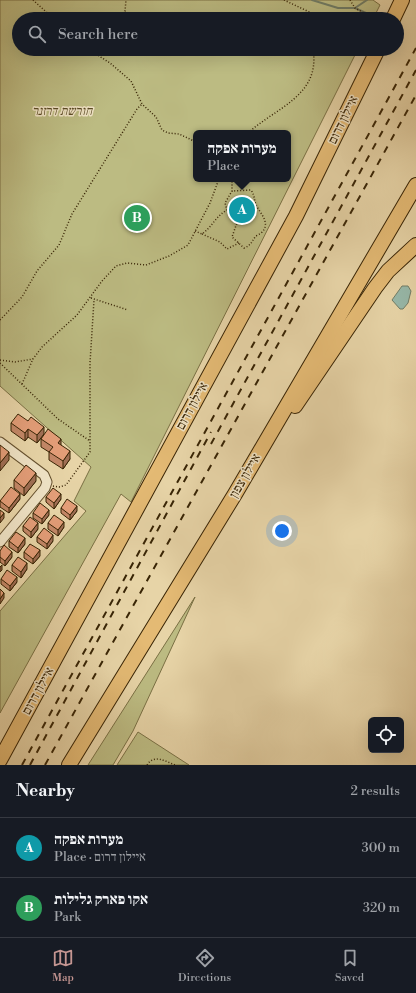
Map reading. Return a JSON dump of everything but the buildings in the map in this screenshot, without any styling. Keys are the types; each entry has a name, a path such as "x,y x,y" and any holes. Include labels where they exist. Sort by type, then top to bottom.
{"highway":[{"path":"396,12 402,0"},
{"name":"איילון דרום","path":"0,760 296,216 375,56"},
{"name":"איילון צפון","path":"69,765 235,494 416,185"},
{"path":"235,494 375,288 388,271 416,246"}],"street":[{"path":"0,442 44,475 47,482 45,488 0,542"}],"path":[{"path":"33,0 46,12"},
{"path":"124,12 126,0"},
{"path":"284,0 309,12"},
{"path":"350,0 355,8 363,12"},
{"path":"98,56 114,66 131,81 142,104 156,117 162,130 179,134 193,141"},
{"path":"251,130 266,117 285,107 301,94 310,77 314,61 314,56"},
{"path":"0,320 22,297 37,271 59,245 72,214 137,109 142,104"},
{"path":"22,384 33,359 42,348 78,315 102,280 116,266 127,263 146,265 170,256 188,245 210,203 218,182"},
{"path":"226,210 225,203 232,191 232,182"},
{"path":"226,210 239,217 232,237 244,248 251,245 256,236 262,233 265,227 264,218 255,203 255,196 251,190 232,191"},
{"path":"202,234 212,227 219,214 226,210"},
{"path":"195,231 220,242 227,249 238,243"},
{"path":"91,298 128,310"},
{"path":"47,482 53,486 59,487 66,485 90,452 90,363 94,300"},
{"path":"0,360 15,362 33,359"},
{"path":"0,363 58,419 90,441"},
{"path":"147,765 150,761 159,758 175,765"}],"green space":[{"name":"חורשת דרזנר","path":"0,0 373,0 380,5 376,12 12,12 12,56 354,56 131,502 121,494 0,713 0,611 86,511 74,501 91,467 0,386"},
{"path":"195,597 133,731 113,765 88,765"},
{"path":"138,732 189,765 117,765"}],"shaded area":[{"path":"402,286 408,286 411,291 408,303 403,309 400,309 392,300"}],"waterway":[{"path":"312,0 338,8 355,8 364,12"},
{"path":"355,8 367,0"}],"railway":[{"path":"22,765 416,48"},
{"path":"211,444 416,70"},
{"path":"45,765 416,95"},
{"path":"30,765 211,432"}],"place":[{"name":"מערות אפקה","path":"242,210"},
{"name":"אקו פארק גלילות","path":"137,218"}]}
